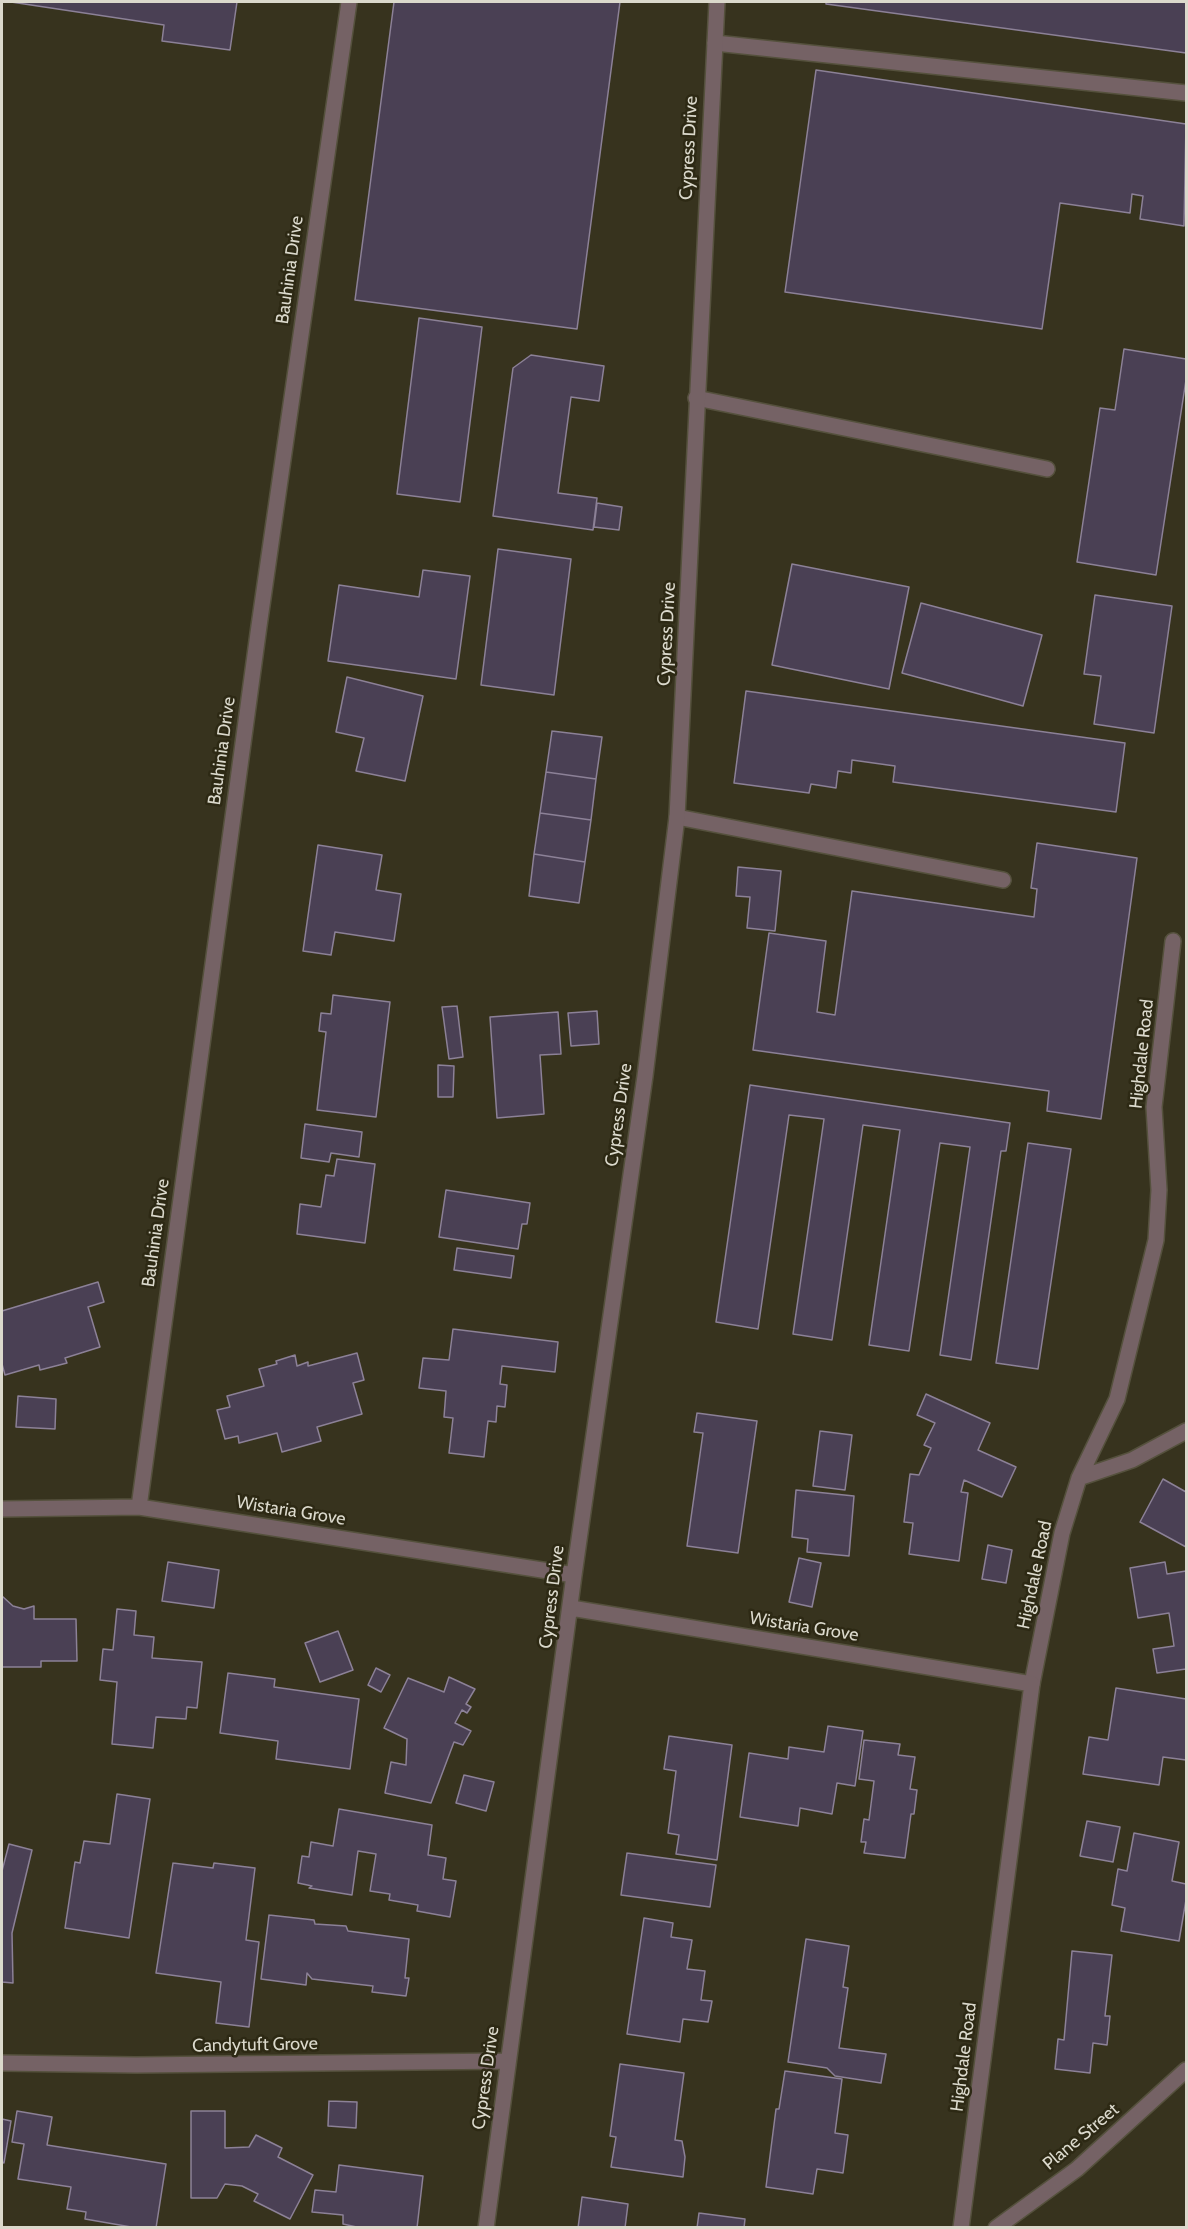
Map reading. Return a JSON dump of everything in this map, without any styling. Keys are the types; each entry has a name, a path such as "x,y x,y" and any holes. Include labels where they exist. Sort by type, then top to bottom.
{"street":[{"name":"Bauhinia Drive","path":"139,1507 256,649 349,2"},
{"name":"Cypress Drive","path":"486,2228 574,1575 645,1076 677,817 693,531 696,398 717,2"},
{"path":"715,44 1186,93"},
{"path":"696,398 1047,469"},
{"path":"677,817 1003,880"},
{"name":"Highdale Road","path":"961,2228 1032,1684 1062,1533 1079,1478 1117,1399 1156,1240 1159,1190 1154,1107 1173,941"},
{"path":"1079,1478 1132,1460 1186,1431"},
{"name":"Wistaria Grove","path":"2,1509 139,1507 574,1575"},
{"name":"Wistaria Grove","path":"570,1608 1032,1684"},
{"name":"Candytuft Grove","path":"2,2063 136,2065 508,2061"},
{"name":"Plane Street","path":"996,2228 1077,2169 1186,2070"}],"building":[{"path":"11,2 237,2 230,50 162,41 164,25"},
{"path":"394,2 620,2 577,329 355,300"},
{"path":"826,2 1186,2 1186,53 826,4"},
{"path":"816,70 1186,124 1184,226 1140,219 1143,196 1132,194 1130,213 1060,203 1042,329 785,292"},
{"path":"419,318 482,327 460,502 397,494"},
{"path":"1124,349 1186,359 1186,380 1156,575 1077,562 1100,408 1115,410"},
{"path":"531,355 604,366 599,401 571,397 558,493 597,498 593,530 493,516 513,368"},
{"path":"597,503 622,507 619,530 594,527"},
{"path":"498,549 571,559 554,695 481,685"},
{"path":"792,564 909,587 889,689 772,665"},
{"path":"423,570 470,576 456,679 328,661 339,585 419,597"},
{"path":"1095,595 1172,606 1154,733 1094,724 1101,676 1084,674"},
{"path":"921,603 1042,635 1023,706 902,673"},
{"path":"347,677 423,696 405,781 356,771 364,738 336,732"},
{"path":"746,691 1125,743 1116,812 893,782 895,766 852,760 851,773 838,771 836,788 811,784 809,793 734,783"},
{"path":"552,731 602,737 596,779 546,772"},
{"path":"546,772 596,779 591,820 540,813"},
{"path":"540,813 591,820 585,862 534,854"},
{"path":"1037,843 1137,858 1101,1119 1047,1111 1049,1091 753,1050 769,933 826,941 817,1012 835,1015 852,891 1034,917 1037,889 1031,888"},
{"path":"318,845 382,855 376,890 401,894 394,941 335,932 331,955 303,951"},
{"path":"534,854 585,862 579,903 529,896"},
{"path":"738,867 781,871 775,931 747,928 750,897 736,896"},
{"path":"333,995 390,1002 376,1117 317,1110 326,1032 319,1031 321,1013 331,1014"},
{"path":"457,1006 463,1057 449,1059 442,1007"},
{"path":"597,1011 599,1044 571,1046 568,1013"},
{"path":"558,1012 561,1054 540,1055 544,1114 497,1118 490,1017"},
{"path":"438,1065 454,1066 453,1097 438,1097"},
{"path":"750,1085 1010,1123 1006,1151 1001,1151 971,1360 940,1355 970,1147 940,1143 909,1351 869,1345 900,1130 863,1125 832,1340 793,1334 824,1119 789,1115 758,1329 716,1322"},
{"path":"305,1124 362,1132 359,1157 331,1153 329,1162 301,1158"},
{"path":"1028,1143 1071,1149 1038,1369 996,1363"},
{"path":"337,1159 375,1164 365,1243 297,1234 300,1204 321,1207 326,1175 334,1176"},
{"path":"446,1190 530,1203 527,1224 522,1224 518,1249 439,1237"},
{"path":"457,1248 514,1256 511,1278 454,1270"},
{"path":"98,1282 104,1302 88,1307 100,1347 65,1358 67,1363 40,1370 39,1365 5,1375 2,1364 2,1311"},
{"path":"453,1329 558,1342 555,1372 502,1366 500,1384 507,1385 505,1407 497,1406 496,1422 488,1421 484,1457 449,1453 453,1418 444,1417 446,1391 419,1388 423,1358 449,1360"},
{"path":"357,1353 364,1380 353,1383 362,1414 317,1427 321,1441 282,1452 277,1433 239,1443 238,1436 225,1439 217,1410 230,1407 227,1396 264,1386 259,1369 277,1364 276,1361 295,1355 297,1366 308,1362 308,1366"},
{"path":"926,1394 990,1423 978,1450 1016,1467 1002,1497 964,1480 961,1492 968,1493 959,1561 909,1554 913,1523 904,1522 910,1474 919,1475 931,1448 924,1445 935,1423 917,1415"},
{"path":"18,1396 56,1399 55,1429 16,1427"},
{"path":"697,1413 757,1421 738,1553 687,1546 703,1433 694,1432"},
{"path":"820,1431 852,1435 845,1490 813,1486"},
{"path":"1163,1479 1186,1492 1186,1547 1140,1522"},
{"path":"796,1490 854,1496 849,1556 807,1552 808,1539 792,1537"},
{"path":"988,1545 1012,1550 1006,1583 982,1579"},
{"path":"799,1558 821,1563 812,1607 789,1602"},
{"path":"168,1562 219,1570 214,1608 162,1601"},
{"path":"1165,1562 1167,1574 1186,1571 1186,1669 1157,1673 1153,1649 1174,1646 1169,1613 1138,1618 1130,1568"},
{"path":"2,1596 13,1606 24,1609 34,1606 34,1619 76,1619 77,1661 41,1661 41,1667 2,1667"},
{"path":"117,1609 136,1611 134,1635 154,1637 152,1658 202,1662 197,1708 187,1707 186,1719 156,1717 153,1748 112,1744 117,1682 100,1680 103,1649 113,1650"},
{"path":"338,1631 353,1670 320,1682 305,1643"},
{"path":"376,1668 390,1675 381,1692 368,1685"},
{"path":"228,1673 275,1679 274,1687 359,1699 350,1769 276,1759 278,1741 220,1733"},
{"path":"449,1677 475,1689 466,1704 471,1707 467,1713 462,1710 455,1723 471,1731 463,1745 454,1742 431,1803 385,1793 391,1762 406,1765 407,1739 384,1728 408,1678 444,1692"},
{"path":"1116,1688 1186,1699 1186,1760 1163,1757 1159,1785 1083,1774 1089,1737 1108,1740"},
{"path":"828,1726 863,1731 855,1786 837,1783 832,1814 800,1808 798,1826 740,1817 749,1753 788,1759 789,1747 824,1752"},
{"path":"669,1736 732,1745 717,1860 676,1854 679,1835 668,1833 676,1771 664,1769"},
{"path":"864,1740 900,1744 898,1755 915,1757 910,1789 917,1790 905,1858 864,1853 866,1842 861,1842 864,1819 869,1820 874,1781 859,1779"},
{"path":"464,1775 494,1782 486,1811 456,1803"},
{"path":"117,1794 150,1799 129,1938 65,1928 75,1862 80,1863 84,1841 110,1844"},
{"path":"339,1809 432,1825 428,1855 446,1858 443,1879 456,1881 450,1917 417,1911 418,1905 389,1900 390,1894 370,1891 376,1854 358,1851 352,1895 309,1888 312,1886 298,1883 302,1856 309,1857 311,1842 333,1846"},
{"path":"1087,1821 1120,1827 1113,1862 1080,1856"},
{"path":"1134,1833 1179,1842 1172,1881 1186,1884 1186,1900 1179,1941 1121,1931 1125,1908 1112,1905 1118,1869 1127,1871"},
{"path":"9,1844 32,1850 12,1933 13,1983 2,1982 2,1871"},
{"path":"627,1853 716,1865 710,1907 621,1895"},
{"path":"173,1863 213,1868 214,1863 255,1868 246,1940 259,1942 249,2027 216,2023 221,1982 156,1973"},
{"path":"269,1915 314,1920 315,1924 346,1926 348,1931 409,1939 405,1978 409,1978 406,1996 372,1992 373,1986 312,1979 307,1973 306,1985 261,1979"},
{"path":"644,1918 673,1923 671,1937 692,1940 687,1969 705,1971 701,2000 712,2001 708,2022 683,2019 680,2042 627,2034"},
{"path":"806,1939 849,1946 843,1987 848,1988 839,2048 886,2054 881,2083 835,2076 827,2068 788,2062"},
{"path":"1072,1951 1112,1955 1105,2016 1110,2016 1107,2045 1093,2043 1090,2073 1055,2069 1058,2039 1064,2040"},
{"path":"620,2064 684,2073 675,2140 682,2141 685,2157 683,2177 611,2167 616,2137 610,2136"},
{"path":"785,2071 842,2079 835,2133 848,2135 843,2173 817,2169 813,2194 766,2187 776,2109 779,2109"},
{"path":"329,2101 357,2102 356,2128 328,2126"},
{"path":"17,2111 52,2117 47,2145 166,2164 156,2228 137,2228 85,2219 86,2212 67,2209 71,2187 18,2179 24,2144 12,2142"},
{"path":"191,2111 225,2111 225,2148 249,2147 256,2135 282,2148 278,2157 313,2175 290,2219 254,2201 258,2194 242,2186 225,2184 217,2198 191,2198"},
{"path":"2,2119 11,2121 4,2163 2,2162"},
{"path":"339,2165 423,2176 417,2228 361,2228 343,2224 343,2215 312,2212 315,2190 336,2192"},
{"path":"582,2197 628,2204 625,2228 578,2228"},
{"path":"699,2213 745,2219 744,2228 697,2228"}]}
